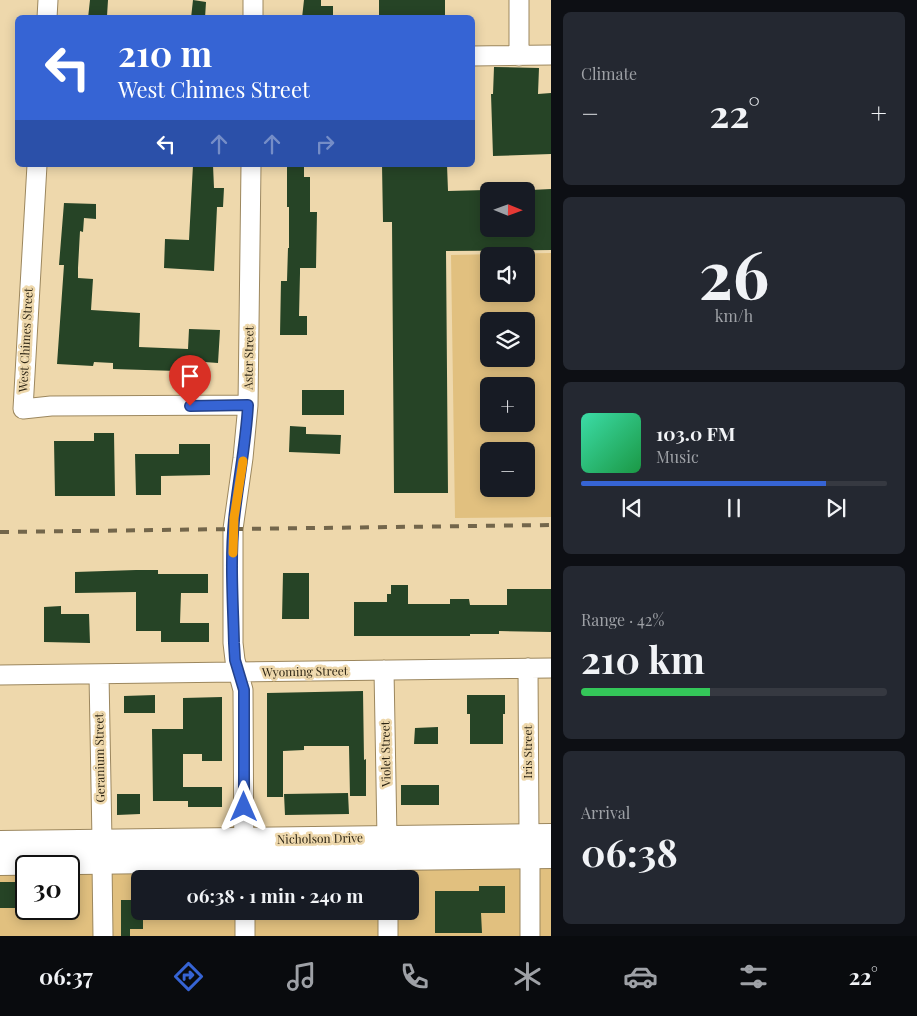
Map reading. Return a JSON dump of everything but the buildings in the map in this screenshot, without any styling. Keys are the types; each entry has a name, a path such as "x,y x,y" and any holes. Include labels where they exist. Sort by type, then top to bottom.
{"main road":[{"name":"Nicholson Drive","path":"0,842 102,852 244,860 387,859 540,846"},
{"name":"Nicholson Drive","path":"0,864 102,852"}],"street":[{"path":"47,15 48,0"},
{"path":"253,0 253,15"},
{"path":"519,0 519,56"},
{"path":"475,56 551,55"},
{"name":"West Chimes Street","path":"37,167 23,409 50,406 248,405"},
{"name":"Aster Street","path":"244,860 244,690 238,673 234,643 232,540 246,435 248,405 251,167"},
{"name":"Iris Street","path":"528,668 540,846 530,936"},
{"name":"Wyoming Street","path":"0,675 551,668"},
{"name":"Violet Street","path":"384,670 387,859"},
{"name":"Geranium Street","path":"99,674 103,936"},
{"path":"245,920 245,936"},
{"path":"388,920 388,936"}],"shaded area":[{"path":"535,253 551,253 551,517 455,518 451,255 480,254 480,302 535,302"},
{"path":"551,857 551,936 0,936 0,864 15,864 15,920 80,920 80,863"}],"railway":[{"path":"0,532 551,525"}],"slow traffic":[{"path":"233,553 234,518 243,461"}],"route":[{"path":"190,406 248,405 247,427 232,540 235,660 244,690 244,807"}]}
